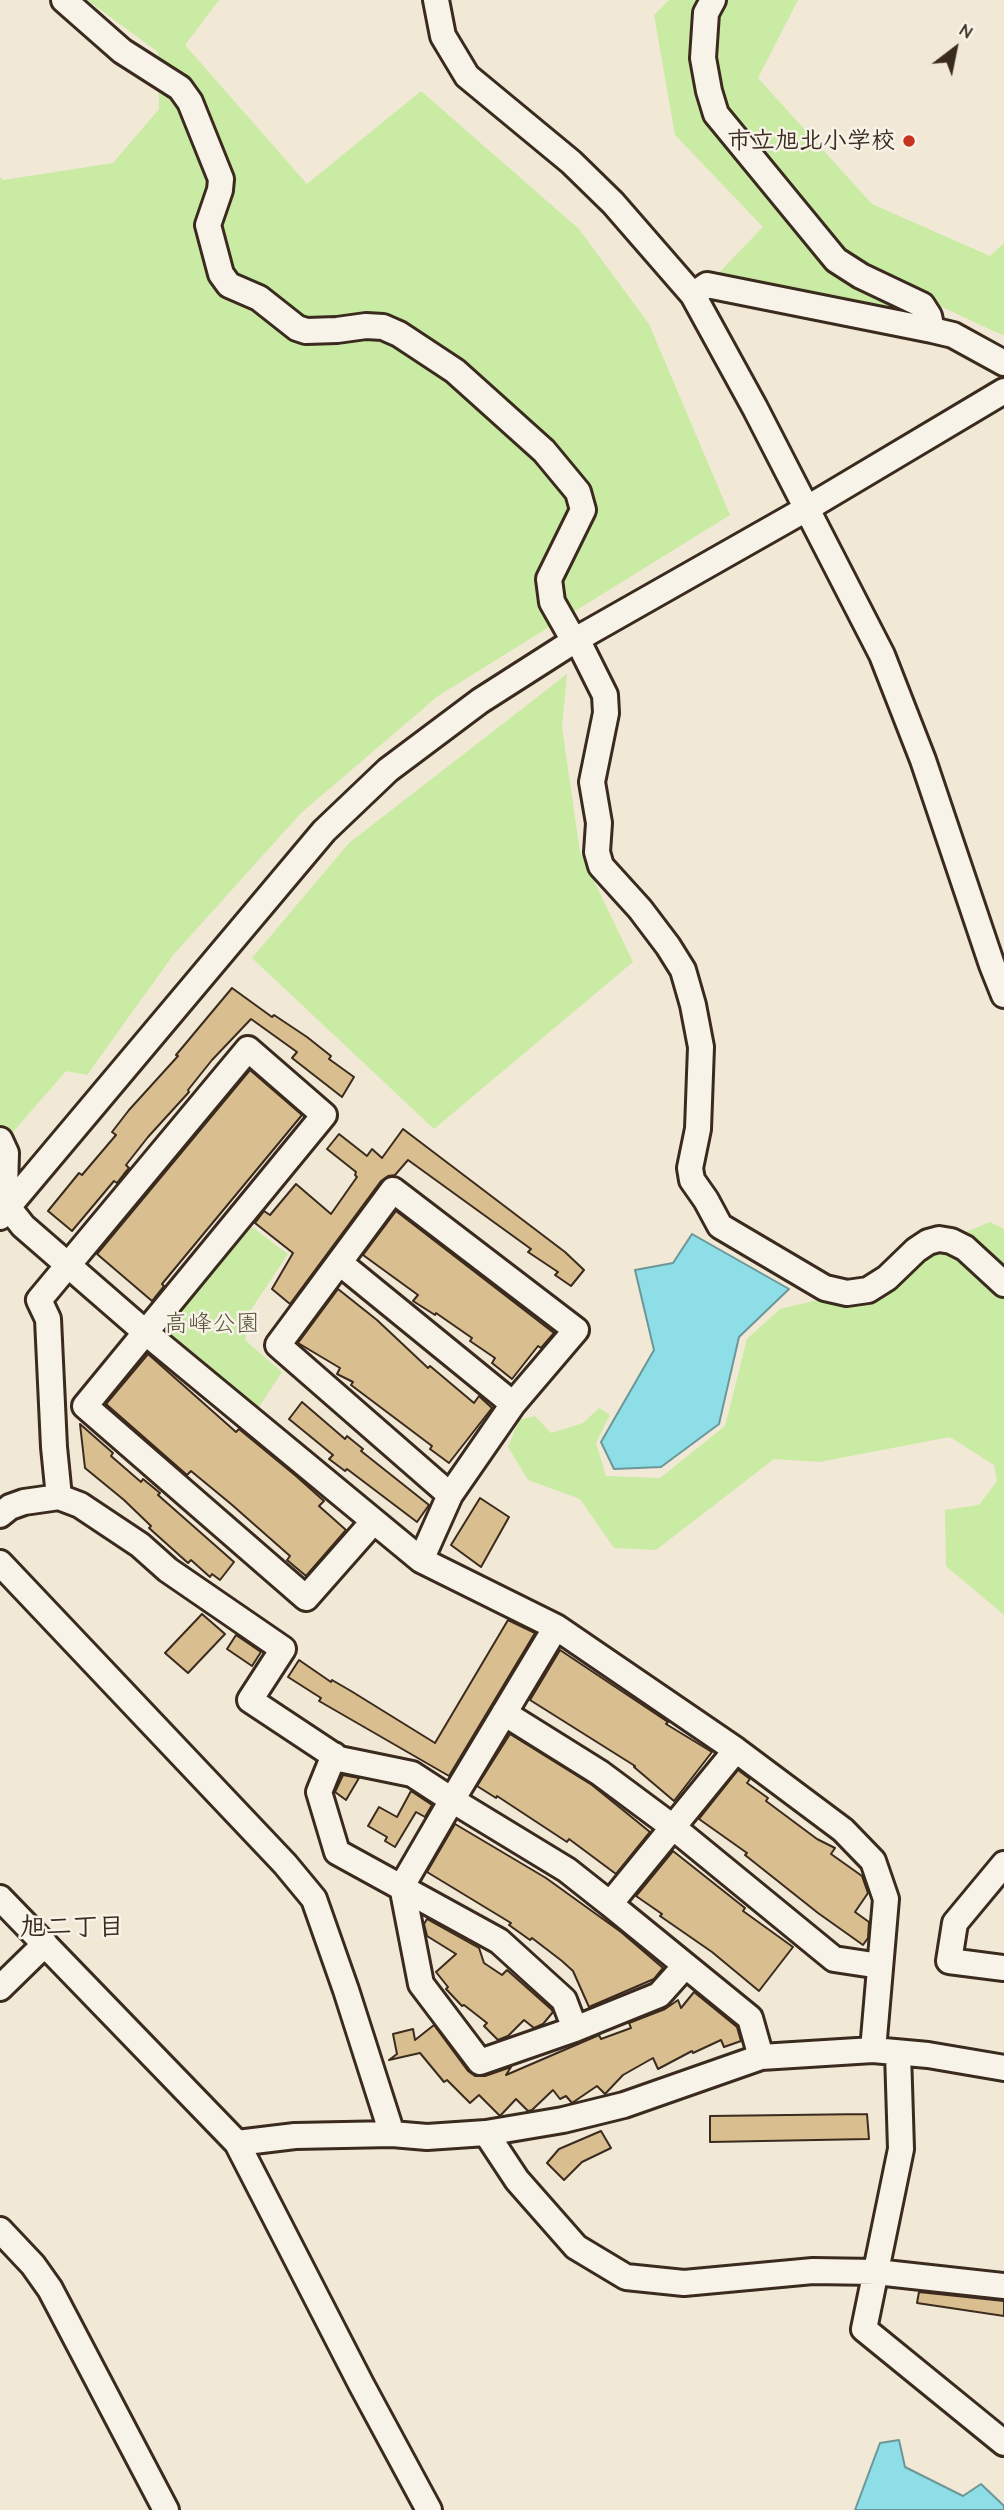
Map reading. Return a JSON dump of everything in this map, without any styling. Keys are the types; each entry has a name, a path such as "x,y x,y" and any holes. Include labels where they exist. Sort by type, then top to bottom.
{"street":[{"path":"64,0 121,51 180,88 190,102 221,178 220,190 208,225 221,274 229,285 259,298 297,328 306,331 366,326 383,327 399,334 455,371 544,451 578,492 583,510 549,579 552,602 569,632 577,639 605,695 606,713 592,782 599,823 597,852 601,866 640,909 683,970 694,1005 701,1047 698,1129 690,1168 692,1180 720,1226 825,1288 847,1293 868,1290 887,1278 916,1250 939,1239 965,1248 1004,1284"},
{"path":"436,0 443,36 467,76 571,162 614,203 692,295 755,408 882,655 923,760 1004,995"},
{"path":"713,0 706,13 704,58 716,114 836,260 861,276 922,305 929,316 932,330"},
{"path":"692,295 707,285 932,330 953,335 1003,362"},
{"path":"4,1212 324,831 388,770 481,701 577,639 806,509 1004,391"},
{"path":"59,1497 48,1319 39,1300 248,1049 324,1115 85,1406 306,1598 373,1522"},
{"path":"0,1140 6,1153 4,1212"},
{"path":"421,1560 450,1495 513,1404 576,1330 393,1190 278,1345 450,1495"},
{"path":"4,1212 421,1560 556,1627 736,1750 843,1830 873,1861 886,1899 873,2050"},
{"path":"340,1263 513,1404"},
{"path":"0,1515 17,1504 59,1497 80,1505 140,1545 168,1570 283,1649 250,1700 339,1759 412,1774 567,1870 750,2018 761,2057"},
{"path":"0,1563 285,1864 314,1899 392,2134"},
{"path":"556,1627 402,1886 421,1984 480,2062 575,2029 659,1995 685,1966"},
{"path":"505,1713 600,1773 674,1828 835,1959 880,1966"},
{"path":"610,1904 736,1750"},
{"path":"334,1755 319,1792 337,1852 499,1941 564,2000 575,2029"},
{"path":"1002,1871 955,1923 949,1961 1004,1968"},
{"path":"0,1898 237,2143 429,2510"},
{"path":"0,1988 45,1944"},
{"path":"237,2143 295,2136 392,2134 427,2137 486,2133 563,2120 624,2105 761,2057 873,2050 1004,2068"},
{"path":"898,2053 901,2149 864,2329 1004,2443"},
{"path":"486,2133 517,2180 576,2247 626,2277 684,2283 813,2271 876,2272 1004,2286"},
{"path":"0,2230 33,2265 50,2289 166,2510"}],"green space":[{"path":"87,0 219,0 185,45 307,184 421,91 579,229 649,324 730,515 438,696 300,814 174,954 87,1075 66,1071 13,1132 6,1133 0,1130 0,177 3,180 113,163 159,109 158,52"},
{"path":"669,0 798,0 758,78 872,204 990,256 1004,243 1004,334 942,307 907,325 707,285 763,227 675,135 654,15"},
{"path":"567,674 562,727 580,852 633,962 434,1129 252,958 349,843"},
{"path":"990,1222 1004,1229 1004,1615 946,1566 945,1510 979,1505 997,1481 994,1465 950,1437 819,1462 774,1459 656,1550 614,1548 580,1499 528,1480 508,1447 519,1420 535,1416 551,1433 583,1423 599,1408 610,1415 596,1443 606,1476 660,1478 725,1426 747,1339 780,1309 830,1297 930,1247"},
{"name":"高峰公園","path":"252,1227 288,1254 250,1311 245,1340 282,1372 255,1413 168,1331 168,1321"}],"water":[{"path":"692,1234 789,1289 739,1337 719,1424 661,1467 614,1469 601,1442 654,1350 635,1270 673,1263"},
{"path":"899,2440 905,2467 963,2496 981,2484 1004,2506 1004,2510 855,2510 880,2443"}],"building":[{"path":"232,988 272,1017 274,1015 307,1037 331,1056 329,1059 354,1077 342,1097 292,1058 297,1052 251,1019 212,1060 189,1092 148,1137 126,1165 129,1168 117,1183 114,1181 72,1231 48,1211 79,1173 82,1175 116,1135 112,1132 129,1110 178,1056 176,1055"},
{"path":"250,1070 302,1115 162,1284 164,1286 152,1301 97,1254"},
{"path":"403,1129 565,1252 584,1270 571,1286 555,1275 558,1272 528,1252 531,1249 408,1160 395,1175 381,1181 290,1304 272,1289 293,1253 255,1223 264,1211 270,1215 296,1184 331,1214 357,1177 356,1172 327,1149 339,1134 367,1156 372,1149 382,1158"},
{"path":"396,1211 554,1333 541,1348 538,1346 512,1379 492,1363 495,1358 470,1341 472,1338 413,1301 418,1295 363,1255"},
{"path":"338,1289 377,1320 428,1368 430,1366 474,1403 479,1396 492,1408 449,1463 430,1449 432,1446 351,1385 353,1382 337,1374 340,1368 298,1343"},
{"path":"148,1354 236,1432 239,1429 296,1476 324,1501 319,1506 346,1530 306,1576 287,1560 290,1556 231,1504 191,1471 187,1475 106,1404"},
{"path":"302,1402 429,1505 417,1522 347,1469 345,1471 329,1459 333,1455 289,1419"},
{"path":"80,1424 113,1453 111,1456 141,1482 143,1479 160,1493 158,1495 234,1562 220,1580 212,1574 210,1577 191,1560 188,1563 149,1528 151,1526 124,1500 85,1468"},
{"path":"480,1498 509,1517 481,1567 451,1545"},
{"path":"202,1614 225,1634 188,1673 165,1653"},
{"path":"508,1620 535,1633 449,1776 319,1701 321,1698 288,1677 299,1660 331,1682 332,1680 351,1691 435,1743"},
{"path":"236,1635 261,1652 252,1666 227,1649"},
{"path":"560,1650 668,1722 666,1724 712,1752 674,1801 635,1766 530,1700"},
{"path":"510,1734 592,1785 650,1832 616,1874 569,1839 567,1842 477,1786"},
{"path":"738,1770 750,1779 747,1783 768,1798 766,1801 817,1839 835,1848 831,1854 862,1876 868,1893 855,1912 869,1922 868,1938 863,1945 818,1913 745,1855 747,1853 699,1819"},
{"path":"343,1775 359,1778 346,1800 335,1792"},
{"path":"411,1791 432,1805 425,1817 416,1812 395,1847 385,1841 387,1837 368,1826 379,1807 397,1817"},
{"path":"455,1824 546,1878 621,1932 663,1968 654,1979 589,2007 573,1971 562,1961 532,1938 530,1940 509,1925 511,1923 427,1872"},
{"path":"673,1851 745,1908 743,1911 793,1947 759,1991 712,1952 636,1896"},
{"path":"427,1919 479,1948 484,1963 502,1975 507,1970 553,2012 543,2024 534,2028 524,2020 508,2036 498,2040 484,2026 487,2023 462,2006 446,1989 448,1987 436,1972 456,1954 427,1936 424,1924"},
{"path":"694,1992 737,2027 741,2041 724,2047 721,2040 693,2053 692,2051 658,2069 653,2058 623,2075 605,2094 597,2086 572,2103 566,2096 560,2099 553,2090 532,2110 528,2111 516,2099 500,2116 479,2095 470,2103 447,2080 444,2082 420,2053 389,2060 397,2054 393,2034 413,2029 415,2040 434,2025 468,2071 475,2076 485,2076 511,2067 506,2075 599,2035 601,2039 631,2028 629,2023 665,2009 678,2000 681,2008"},
{"path":"867,2114 869,2139 710,2142 710,2116"},
{"path":"601,2131 611,2148 582,2162 564,2180 547,2163 559,2149"},
{"path":"919,2292 1004,2301 1004,2316 917,2303"}],"place":[{"name":"市立旭北小学校","path":"909,141"}],"district":[{"name":"旭二丁目","path":"72,1928"}]}
